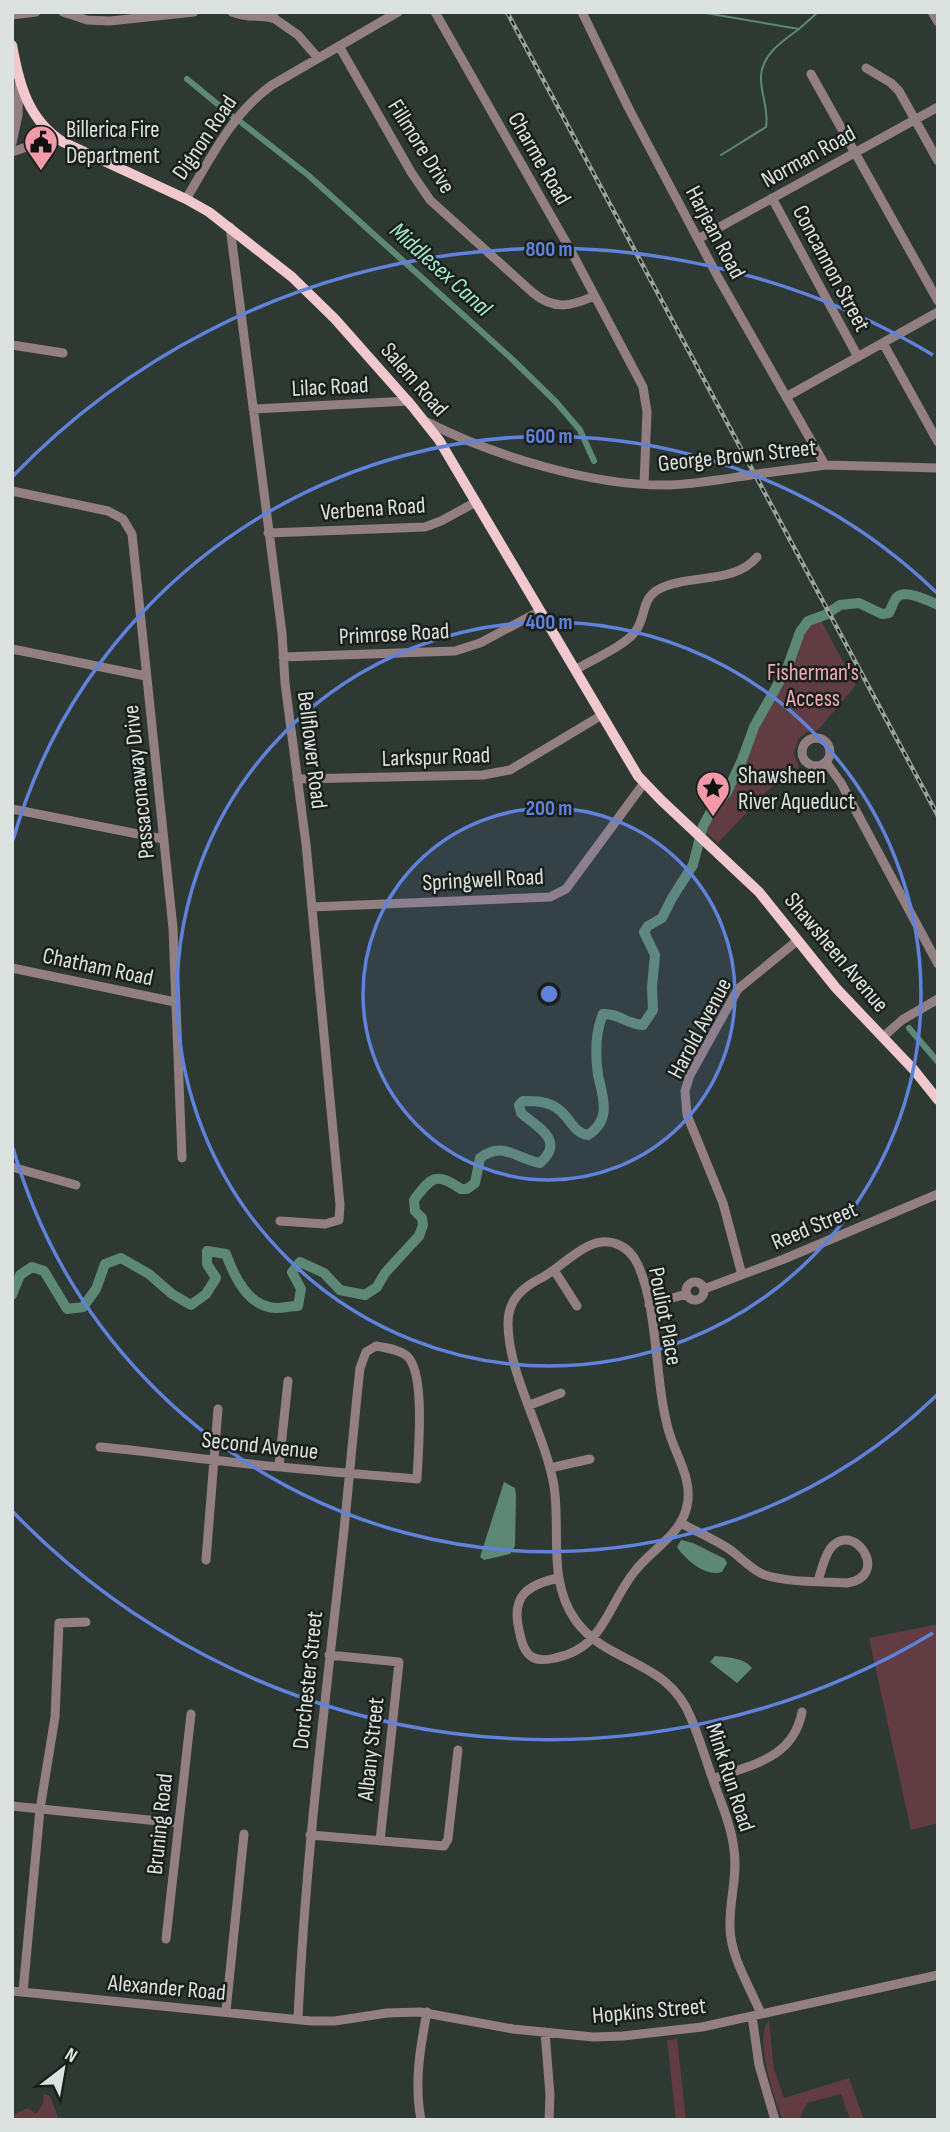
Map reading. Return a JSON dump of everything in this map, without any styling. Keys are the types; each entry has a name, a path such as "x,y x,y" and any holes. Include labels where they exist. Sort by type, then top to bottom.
{"main road":[{"name":"Salem Road","path":"12,45 16,71 24,95 43,126 55,137 186,198 230,227 283,269 315,299 409,401 445,449 644,783 700,836"},
{"name":"Shawsheen Avenue","path":"700,836 759,892 836,988 921,1078 938,1100"}],"street":[{"path":"12,15 36,12"},
{"path":"63,12 88,20 102,21 194,12"},
{"path":"232,12 247,17 273,16 298,35 318,58"},
{"name":"Dignon Road","path":"186,198 242,110 272,85 398,12"},
{"name":"Charme Road","path":"435,12 571,251 643,387 647,401 644,484"},
{"name":"Harjean Road","path":"582,12 698,239 825,465"},
{"path":"932,12 938,22"},
{"name":"Fillmore Drive","path":"339,46 411,172 438,209 548,304 563,307 576,305 594,296"},
{"path":"866,68 891,83 906,100 914,120 938,161"},
{"path":"12,143 19,107 16,71"},
{"path":"811,74 938,301"},
{"name":"Norman Road","path":"698,239 938,107"},
{"path":"12,152 55,137"},
{"name":"Concannon Street","path":"772,198 859,357"},
{"name":"Bellflower Road","path":"230,227 312,907 340,1205 339,1220 325,1224 280,1221"},
{"path":"786,397 938,312"},
{"path":"883,343 938,442"},
{"path":"12,345 63,353"},
{"name":"Lilac Road","path":"253,409 409,401"},
{"name":"George Brown Street","path":"425,421 467,441 525,460 580,474 644,484 685,484 825,465 938,468"},
{"name":"Passaconaway Drive","path":"12,491 108,511 123,519 128,526 134,551 173,928 182,1158"},
{"name":"Verbena Road","path":"268,533 425,527 476,502"},
{"path":"575,670 634,633 646,599 653,593 673,583 743,569 757,557"},
{"name":"Primrose Road","path":"283,657 455,651 480,643 540,611"},
{"path":"12,649 146,676"},
{"name":"Larkspur Road","path":"297,779 483,775 503,772 522,764 602,715"},
{"path":"826,762 841,783 938,964"},
{"name":"Springwell Road","path":"312,907 550,897 566,889 644,783"},
{"path":"12,809 163,839"},
{"name":"Harold Avenue","path":"742,1275 723,1203 687,1115 685,1091 690,1075 738,989 798,940"},
{"name":"Chatham Road","path":"12,968 175,1002"},
{"path":"883,1037 901,1021 938,999"},
{"path":"12,1167 76,1185"},
{"name":"Reed Street","path":"649,1305 686,1294 686,1288 692,1282 699,1283 704,1289 938,1194"},
{"name":"Pouliot Place","path":"593,1639 571,1614 558,1578 557,1520 550,1468 510,1339 509,1312 520,1290 591,1245 608,1241 625,1249 637,1262 649,1305 664,1414 688,1486 688,1504 681,1523"},
{"path":"554,1270 577,1306"},
{"name":"Dorchester Street","path":"298,2019 310,1835 360,1368 363,1355 376,1346 391,1349 409,1358 416,1372 419,1399 417,1479"},
{"path":"279,1466 288,1381"},
{"path":"530,1405 561,1393"},
{"path":"206,1560 218,1409"},
{"name":"Second Avenue","path":"100,1447 214,1461 417,1479"},
{"path":"550,1468 590,1459"},
{"path":"558,1578 528,1590 517,1602 516,1619 526,1650 533,1658 550,1660 575,1652 593,1639 631,1576 681,1523 725,1546 765,1575 818,1581 847,1583 859,1579 867,1568 865,1551 859,1544 850,1541 834,1545 828,1552 818,1581"},
{"path":"23,1992 40,1809 55,1717 59,1623 86,1622"},
{"name":"Mink Run Road","path":"593,1639 657,1675 677,1692 692,1720 728,1824 735,1853 731,1938 756,2015 759,2065 775,2120"},
{"name":"Albany Street","path":"329,1655 399,1661 380,1842"},
{"path":"713,1779 779,1753 796,1732 802,1712"},
{"name":"Bruning Road","path":"166,1939 191,1714"},
{"path":"310,1835 440,1847 446,1845 458,1750"},
{"path":"12,1806 177,1823"},
{"path":"226,2011 244,1834"},
{"name":"Hopkins Street","path":"319,2021 354,2019 395,2012 427,2012 489,2026 607,2037 623,2036 686,2029 938,1975"},
{"name":"Alexander Road","path":"12,1991 319,2021"},
{"path":"421,2120 418,2064 427,2012"},
{"path":"545,2032 551,2105 549,2120"}],"green space":[{"name":"Fisherman's Access","path":"819,617 856,685 818,730 807,732 798,739 794,754 799,767 767,791 718,843 702,829 703,826 714,806 727,792 754,727 788,666 800,632 808,621"},
{"path":"938,1624 938,1823 911,1830 869,1638"},
{"path":"769,2021 774,2069 784,2098 849,2078 864,2120 850,2120 841,2094 807,2103 799,2120 783,2120 764,2054 763,2040"},
{"path":"677,2039 686,2120 676,2120 667,2040"},
{"path":"44,2094 50,2096 59,2120 12,2120 12,2115 28,2108 36,2114 43,2104"}],"shaded area":[{"path":"504,1482 515,1488 515,1546 510,1554 484,1560 480,1557"},
{"path":"681,1540 725,1559 727,1563 722,1572 709,1572 691,1562 677,1547"},
{"path":"715,1656 740,1660 752,1668 737,1683 710,1662"}],"waterway":[{"path":"700,12 799,29 818,12"},
{"path":"721,155 766,127 762,68 775,48 799,29"},
{"name":"Middlesex Canal","path":"187,79 232,116"},
{"name":"Middlesex Canal","path":"242,123 308,175 513,360 580,430 594,461"},
{"path":"12,1295 20,1275 32,1267 44,1271 67,1309 83,1307 96,1289 105,1264 121,1258 149,1274 172,1294 191,1305 206,1294 216,1278 207,1264 207,1251 226,1254 244,1289 266,1306 298,1306 301,1289 292,1272 300,1262 324,1273 340,1290 365,1295 377,1287 385,1273 419,1236 423,1225 422,1218 415,1211 414,1200 430,1181 446,1180 461,1189 467,1189 475,1183 480,1158 488,1153 510,1152 540,1163 547,1155 550,1141 541,1129 521,1113 519,1105 523,1101 554,1106 575,1128 588,1135 596,1129 604,1108 596,1051 598,1029 603,1014 643,1025 653,1010 655,955 644,932 648,926 662,918 693,865 703,826 714,806 727,792 754,727 788,666 800,632 808,621 825,615 840,605 859,603 882,614 889,613 897,597 906,594 938,605"},
{"name":"Middlesex Canal","path":"909,1028 938,1062"}],"railway":[{"path":"507,12 938,816"}],"place":[{"name":"Billerica Fire Department","path":"41,172"},
{"name":"Shawsheen River Aqueduct","path":"713,818"}]}
